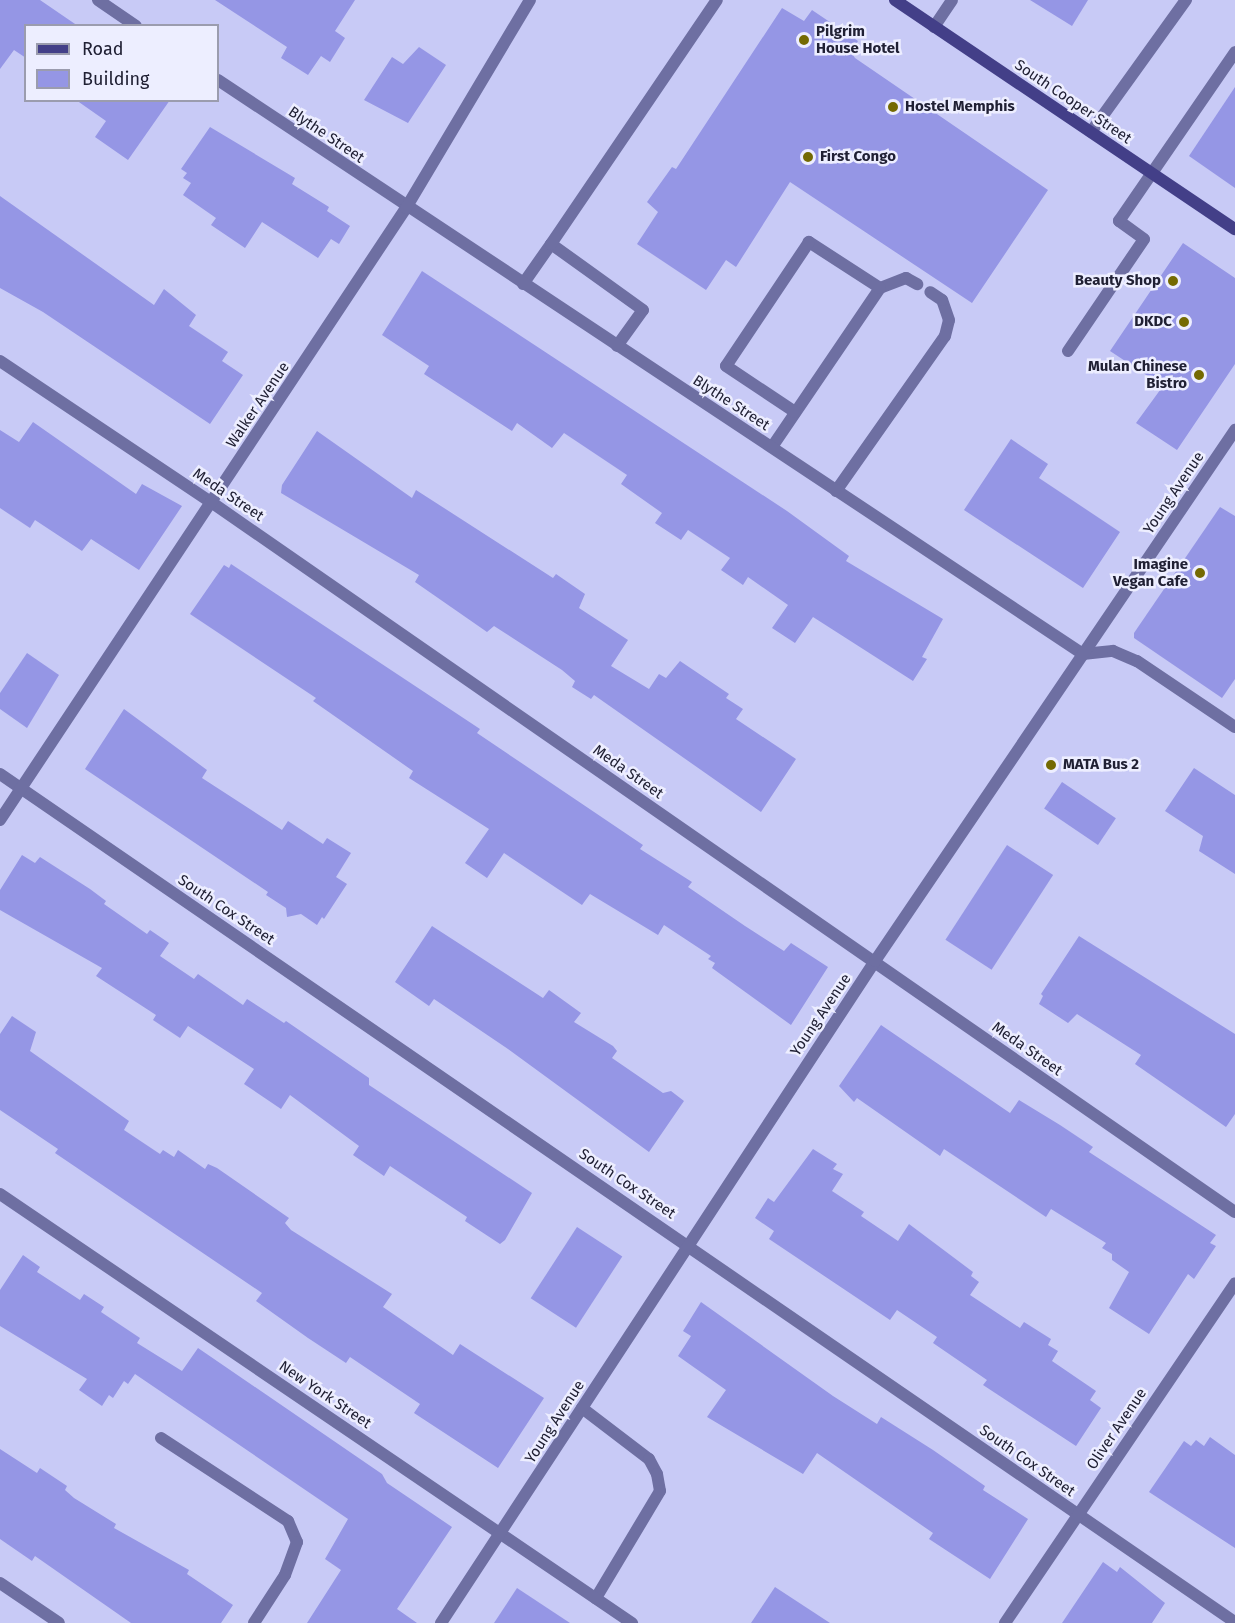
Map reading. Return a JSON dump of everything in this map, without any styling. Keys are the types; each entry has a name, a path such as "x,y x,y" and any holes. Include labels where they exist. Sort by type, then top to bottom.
{"main road":[{"name":"South Cooper Street","path":"895,0 1235,229"}],"street":[{"path":"98,0 133,24"},
{"name":"Walker Avenue","path":"0,820 406,208 530,0"},
{"path":"523,284 717,0"},
{"path":"934,27 952,0"},
{"path":"1091,132 1186,0"},
{"path":"1068,351 1144,239 1119,221 1235,52"},
{"name":"Blythe Street","path":"219,81 406,208 1083,654"},
{"path":"795,412 726,366 809,242 880,288"},
{"path":"551,243 643,310 617,346"},
{"path":"772,447 880,288 906,278 917,284"},
{"path":"836,491 945,336 949,320 942,300 930,292"},
{"name":"Meda Street","path":"0,361 212,502 1235,1212"},
{"name":"Young Avenue","path":"441,1623 875,961 1235,430"},
{"path":"1083,654 1113,651 1137,661 1235,727"},
{"name":"South Cox Street","path":"0,774 688,1244 1235,1622"},
{"name":"New York Street","path":"0,1194 632,1623"},
{"name":"Oliver Avenue","path":"1005,1623 1235,1283"},
{"path":"582,1408 649,1460 657,1474 660,1491 596,1598"},
{"path":"161,1438 288,1521 297,1542 285,1575 254,1623"},
{"path":"0,1582 59,1623"}],"building":[{"path":"0,0 40,0 75,24 24,24 24,57 14,50 0,69"},
{"path":"215,0 355,0 335,31 345,38 330,62 321,56 308,75 281,58 287,47"},
{"path":"1030,0 1088,0 1072,26"},
{"name":"First Congo","path":"782,8 804,21 812,10 858,41 851,52 855,58 1048,190 972,303 790,182 736,267 726,260 706,290 637,244 658,212 647,202 672,167 676,169"},
{"path":"419,47 446,65 408,123 364,100 392,57 403,64"},
{"path":"1235,87 1235,188 1189,156"},
{"path":"79,102 169,102 128,160 95,137 106,121"},
{"path":"210,127 295,178 292,184 329,207 327,211 350,226 339,244 331,239 318,258 262,222 245,248 211,225 216,218 183,195 191,183 183,178 187,173 181,169"},
{"path":"0,196 154,305 164,289 196,315 189,326 228,352 222,361 243,375 210,424 43,312 0,288"},
{"path":"1183,243 1235,278 1235,364 1177,450 1136,423 1163,386 1110,351"},
{"path":"422,271 787,511 849,556 846,561 943,619 922,657 927,659 913,681 813,617 795,643 772,628 788,605 748,577 743,585 721,570 730,558 688,530 681,540 655,523 662,513 621,484 627,475 564,433 552,448 517,423 512,431 424,374 429,366 382,335"},
{"path":"33,422 136,494 142,484 182,506 139,570 91,539 82,551 35,520 30,528 0,508 0,430 19,442"},
{"path":"317,431 412,498 416,490 553,578 556,574 585,594 579,608 628,640 611,666 649,689 659,674 666,678 680,661 729,694 726,698 743,709 736,719 796,759 761,812 594,695 591,699 572,687 575,681 562,670 494,626 487,632 415,582 419,575 281,493 282,485"},
{"path":"1011,439 1048,464 1039,478 1120,532 1083,588 964,510"},
{"path":"1220,507 1235,516 1235,679 1222,698 1134,638 1134,633"},
{"path":"231,564 480,729 477,733 643,845 640,849 692,882 688,887 745,926 784,951 791,943 828,967 791,1025 712,968 715,963 708,959 711,956 664,925 658,935 590,894 582,905 504,853 487,878 465,863 489,829 409,778 413,771 313,701 316,698 190,614 224,565 229,568"},
{"path":"27,653 59,675 27,728 0,709 0,693"},
{"path":"124,709 207,770 202,778 282,830 288,821 323,844 327,838 351,853 336,877 347,884 324,919 322,917 317,925 301,914 287,917 286,908 266,895 268,892 85,769"},
{"path":"1194,768 1235,795 1235,874 1199,851 1203,836 1165,811"},
{"path":"1062,782 1116,818 1098,845 1044,809"},
{"path":"1007,845 1053,875 992,970 945,940"},
{"path":"22,855 35,863 40,857 90,889 106,901 104,904 147,934 150,930 169,943 160,956 194,979 198,974 243,1005 247,999 284,1023 286,1021 369,1078 369,1085 532,1193 505,1240 500,1244 465,1221 467,1217 390,1166 384,1176 353,1155 359,1146 290,1095 281,1109 244,1084 254,1069 188,1026 180,1038 153,1020 156,1015 96,976 102,968 0,910 0,890"},
{"path":"432,926 543,998 549,990 581,1013 574,1022 613,1046 617,1051 612,1058 663,1093 671,1091 684,1101 649,1152 508,1049 434,999 429,1006 395,982"},
{"path":"1079,936 1235,1034 1235,1114 1226,1127 1135,1064 1141,1055 1077,1014 1068,1023 1039,1004 1043,996 1041,994"},
{"path":"12,1016 36,1032 30,1051 129,1121 124,1130 160,1154 163,1150 174,1157 178,1150 205,1169 208,1164 217,1168 289,1218 285,1223 291,1230 392,1294 383,1307 453,1355 460,1344 544,1398 498,1468 414,1413 420,1404 350,1357 346,1363 308,1338 256,1301 262,1293 55,1153 58,1149 0,1110 0,1034"},
{"path":"881,1025 1010,1113 1019,1100 1060,1125 1093,1147 1089,1152 1216,1235 1210,1243 1216,1246 1194,1279 1188,1274 1149,1334 1109,1308 1129,1272 1112,1260 1112,1254 1102,1248 1106,1243 1051,1209 1046,1217 944,1149 940,1156 857,1098 854,1102 839,1086"},
{"path":"813,1149 837,1164 833,1169 843,1174 832,1191 864,1212 861,1216 898,1241 909,1224 973,1272 971,1276 979,1282 970,1295 1020,1328 1024,1322 1051,1339 1048,1345 1058,1351 1052,1361 1096,1391 1090,1400 1101,1408 1076,1446 983,1385 987,1380 933,1343 937,1337 897,1310 890,1320 769,1239 774,1231 755,1218 768,1198 774,1202"},
{"path":"577,1227 622,1256 576,1328 531,1298"},
{"path":"23,1255 40,1267 37,1272 80,1300 84,1294 104,1307 101,1312 140,1338 137,1343 182,1371 198,1348 382,1474 387,1483 452,1527 397,1609 417,1623 307,1623 341,1570 325,1559 348,1519 135,1374 128,1384 124,1381 113,1398 109,1395 102,1406 79,1390 87,1379 0,1326 0,1290"},
{"path":"701,1302 833,1396 877,1424 881,1417 985,1486 983,1490 1028,1519 990,1579 929,1539 933,1533 817,1453 803,1474 707,1417 726,1390 678,1356 691,1336 683,1331"},
{"path":"1210,1437 1235,1455 1235,1548 1149,1492 1184,1441 1191,1446 1196,1440 1204,1446"},
{"path":"0,1449 37,1473 40,1468 67,1486 65,1490 74,1498 116,1524 114,1528 189,1570 187,1574 233,1605 221,1623 131,1623 35,1556 32,1561 0,1539"},
{"path":"1103,1562 1117,1572 1120,1567 1165,1603 1152,1623 1062,1623"},
{"path":"775,1587 830,1623 751,1623"},
{"path":"517,1588 570,1623 494,1623"}],"place":[{"name":"Pilgrim House Hotel","path":"804,40"},
{"name":"Hostel Memphis","path":"893,107"},
{"name":"First Congo","path":"808,157"},
{"name":"Beauty Shop","path":"1173,281"},
{"name":"DKDC","path":"1184,322"},
{"name":"Mulan Chinese Bistro","path":"1199,375"},
{"name":"Imagine Vegan Cafe","path":"1200,573"},
{"name":"MATA Bus 2","path":"1051,765"}]}
